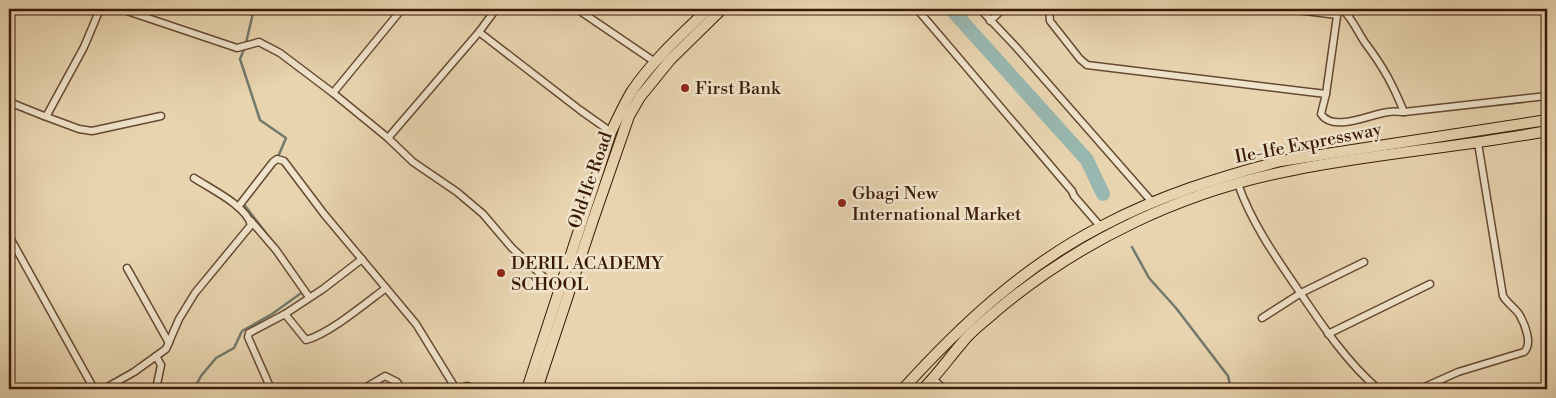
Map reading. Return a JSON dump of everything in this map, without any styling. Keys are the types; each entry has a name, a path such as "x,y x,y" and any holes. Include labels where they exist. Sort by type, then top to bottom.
{"main road":[{"name":"Old Ife Road","path":"537,389 588,218 611,132 632,91 655,62 708,9"},
{"name":"Old Ife Road","path":"527,389 559,291 629,116 640,97 670,60 722,9"},
{"name":"Ile-Ife Expressway","path":"903,389 942,347 994,300 1043,262 1100,226 1152,202 1206,182 1281,161 1547,120"},
{"name":"Ile-Ife Expressway","path":"923,389 963,341 996,312 1051,270 1086,248 1139,220 1169,207 1238,184 1291,170 1547,131"}],"street":[{"path":"44,116 49,113 84,47 100,9"},
{"path":"122,9 237,48 262,42 280,53 388,138 413,162 452,188 483,214 512,248 559,291"},
{"path":"333,93 402,9"},
{"path":"388,138 480,32 496,9"},
{"path":"576,9 655,62"},
{"path":"917,9 1033,144 1100,226"},
{"path":"980,9 1016,47 1152,202"},
{"path":"990,21 1003,9"},
{"path":"1049,9 1050,21 1087,65 1326,94"},
{"path":"1289,9 1337,12 1326,94 1321,114 1327,121 1336,123 1390,112 1547,96"},
{"path":"1342,9 1382,65 1394,87 1404,112"},
{"path":"480,32 611,132"},
{"path":"9,102 79,129 92,131 161,116"},
{"path":"1420,389 1458,372 1524,352 1528,349 1524,323 1503,296 1478,143"},
{"path":"238,206 273,162 277,159 284,162 324,214 416,324 456,389 467,386 477,389"},
{"path":"194,178 238,206 276,250 309,297"},
{"path":"1238,184 1246,205 1268,245 1300,293 1328,334 1378,389"},
{"path":"104,389 134,372 166,349 179,319 195,293 251,225 250,220"},
{"path":"9,236 94,389"},
{"path":"271,389 248,337 249,333 285,314 323,289 362,259"},
{"path":"1262,318 1300,293 1364,262"},
{"path":"127,268 169,343"},
{"path":"1328,334 1430,284"},
{"path":"285,314 306,340 330,328 386,288"},
{"path":"156,356 161,365 156,389"},
{"path":"362,389 385,376 390,377 402,389"},
{"path":"933,379 944,389"}],"waterway":[{"path":"254,9 245,47 240,59 260,120 286,138 277,159"},
{"path":"951,9 1087,160 1103,194"},
{"path":"242,202 269,237"},
{"path":"1132,247 1149,278 1176,308 1228,376 1231,389"},
{"path":"194,389 201,376 216,358 234,348 242,331 272,314 304,291"}],"place":[{"name":"First Bank","path":"685,88"},
{"name":"Gbagi New International Market","path":"842,203"},
{"name":"DERIL ACADEMY SCHOOL","path":"501,273"}]}
